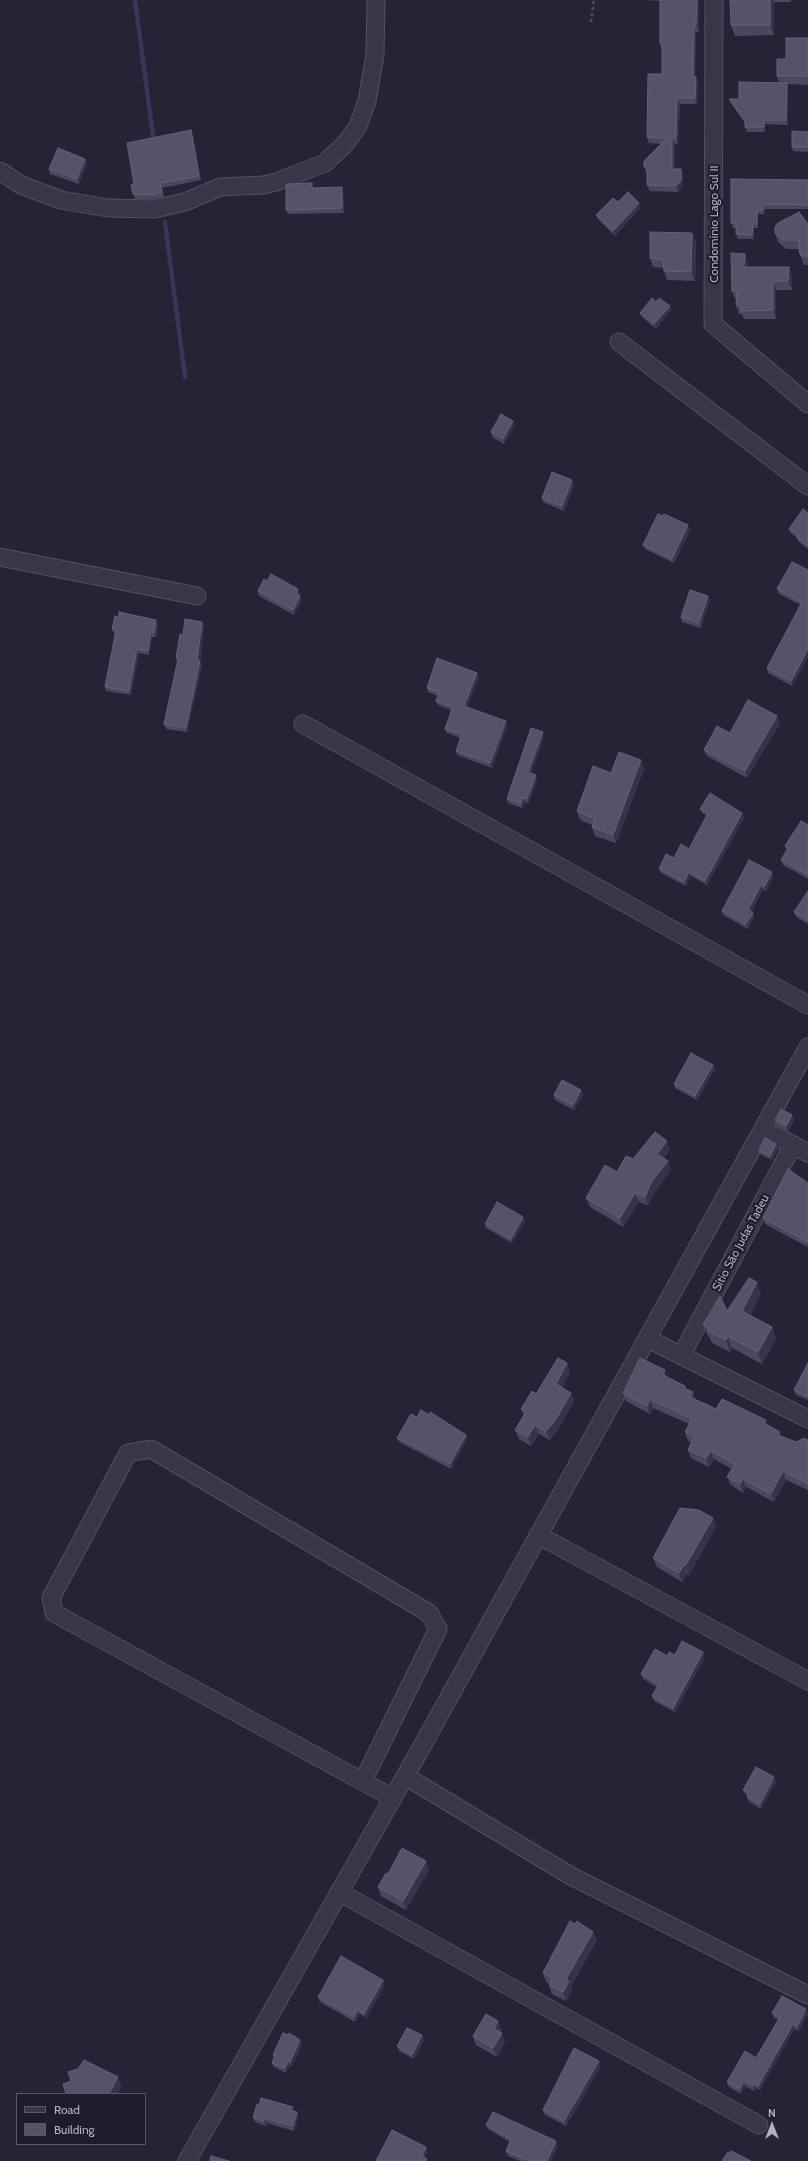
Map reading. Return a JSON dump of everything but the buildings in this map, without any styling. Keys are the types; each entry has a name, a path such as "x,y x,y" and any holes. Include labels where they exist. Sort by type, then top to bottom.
{"street":[{"path":"0,171 21,185 61,200 108,208 154,209 185,202 220,187 263,185 276,182 325,163 345,144 358,126 367,101 375,55 376,0"},
{"name":"Condomínio Lago Sul II","path":"714,0 713,324 808,404"},
{"path":"619,342 808,486"},
{"path":"0,557 197,596"},
{"path":"303,724 808,1005"},
{"path":"187,2161 393,1798 808,1047"},
{"path":"763,1129 801,1149"},
{"name":"Sítio São Judas Tadeu","path":"681,1356 801,1149"},
{"path":"648,1339 808,1419"},
{"path":"363,1781 438,1629 429,1613 151,1449 128,1453 51,1598 54,1613 393,1798"},
{"path":"538,1534 808,1681"},
{"path":"405,1776 571,1876 808,1995"},
{"path":"339,1892 759,2125"}],"path":[{"path":"591,22 594,0"}],"waterway":[{"path":"135,0 154,143"},
{"path":"165,222 185,377"}]}
